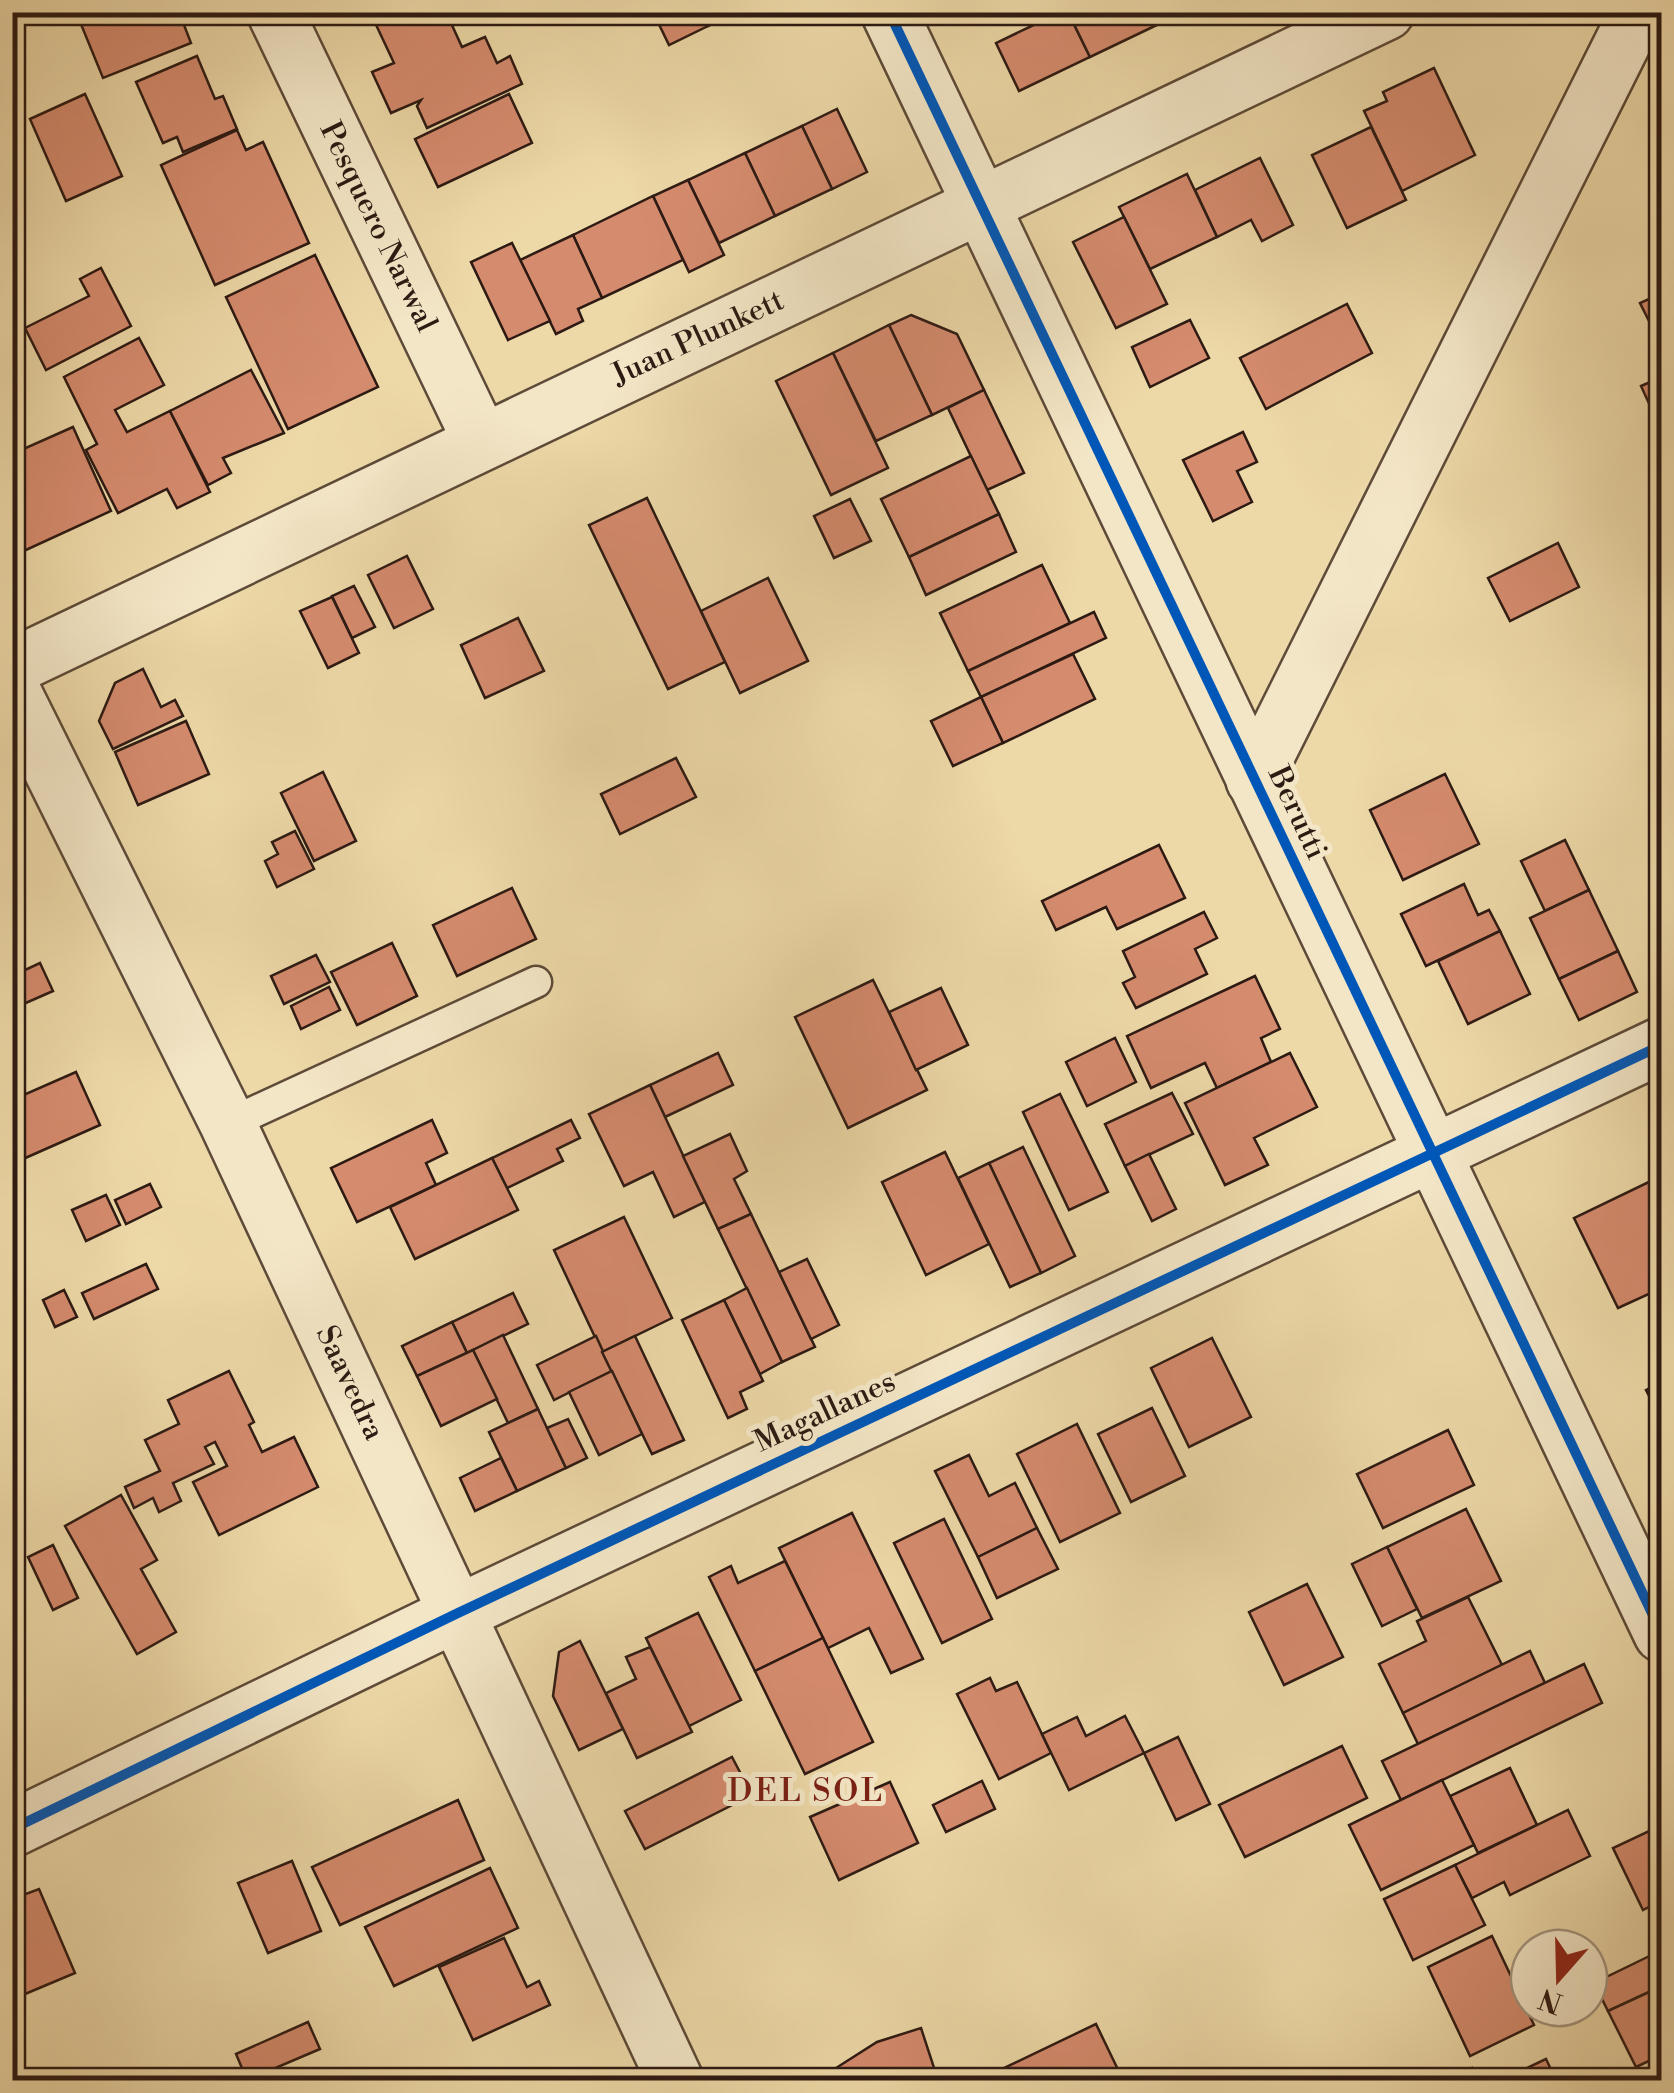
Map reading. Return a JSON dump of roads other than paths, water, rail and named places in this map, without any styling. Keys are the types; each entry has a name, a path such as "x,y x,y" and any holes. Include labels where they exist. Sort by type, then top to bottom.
{"street":[{"name":"Pesquero Narwal","path":"275,12 481,441"},
{"name":"Berutti","path":"890,12 1662,1634"},
{"name":"Juan Plunkett","path":"12,668 1386,12"},
{"path":"1254,780 1638,12"},
{"name":"Saavedra","path":"12,690 228,1124 676,2080"},
{"name":"Magallanes","path":"12,1829 458,1613 1662,1045"}],"lane":[{"path":"228,1124 536,982"}],"district":[{"name":"DEL SOL","path":"806,1791"}]}
